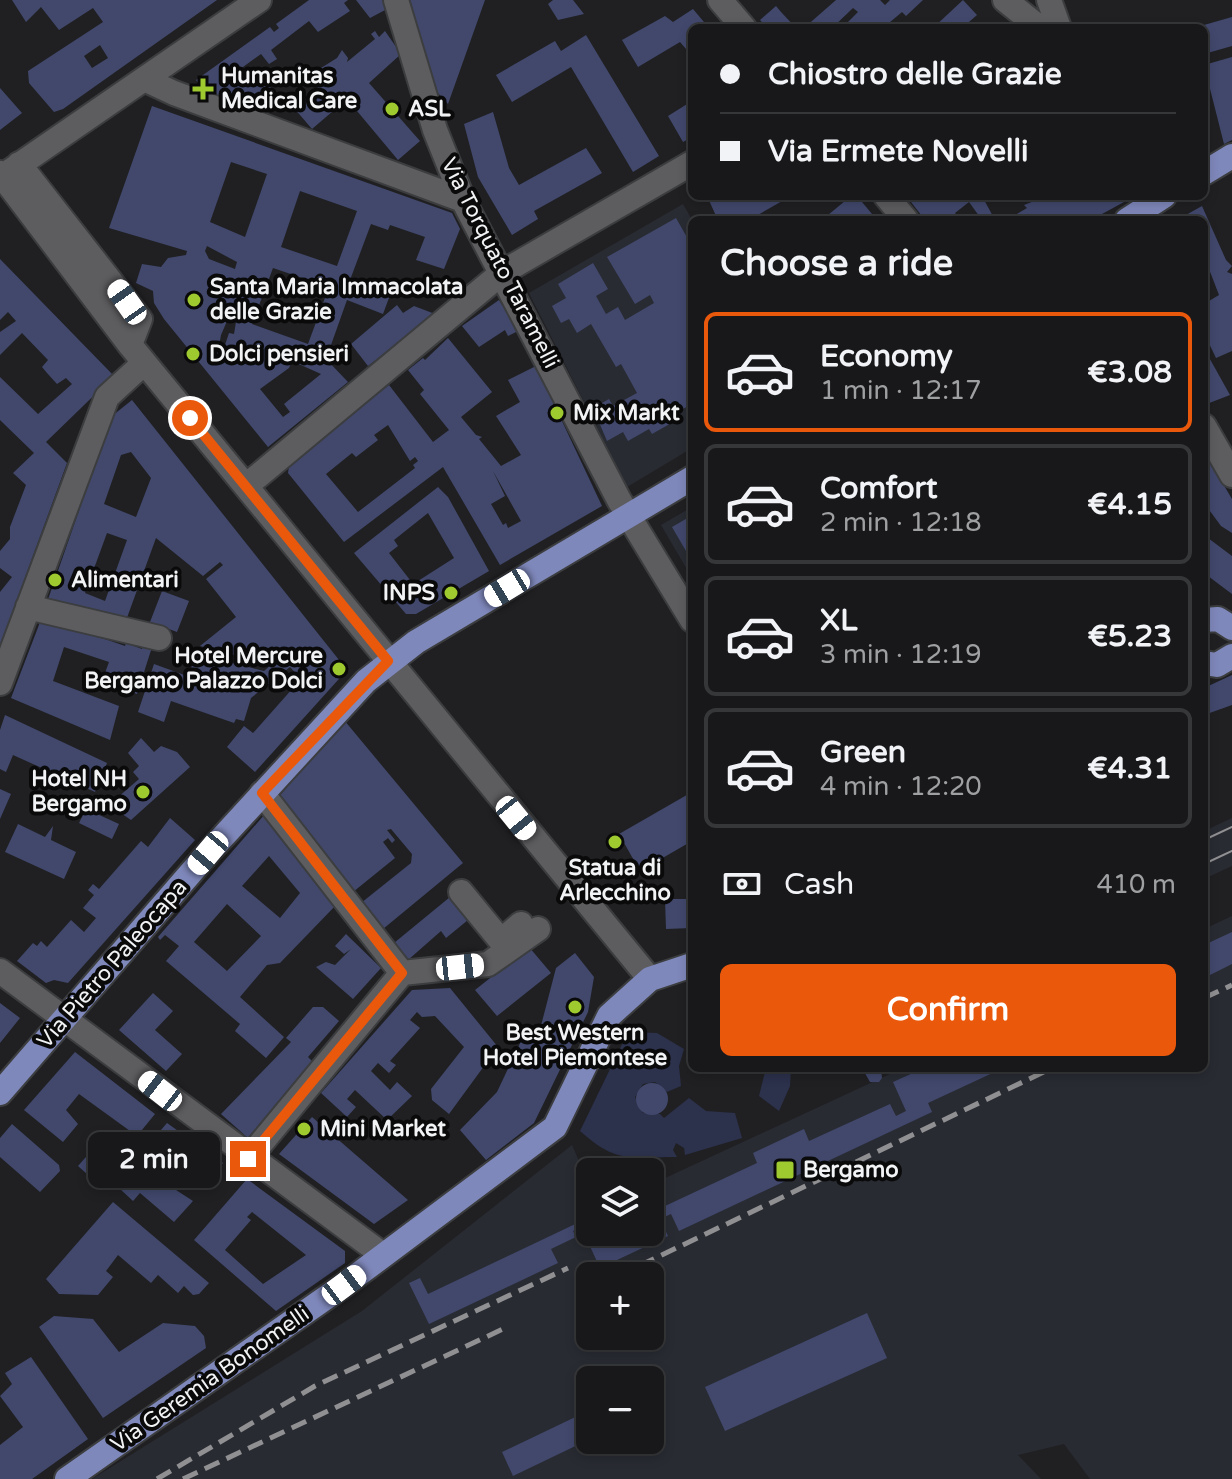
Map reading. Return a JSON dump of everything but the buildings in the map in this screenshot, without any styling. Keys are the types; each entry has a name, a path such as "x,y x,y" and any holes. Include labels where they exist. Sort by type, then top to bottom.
{"main road":[{"path":"1208,171 1232,156"},
{"path":"1132,216 1152,200"},
{"name":"Via Pietro Paleocapa","path":"0,1093 262,793 388,661 688,480"},
{"path":"1208,620 1218,619 1232,628"},
{"path":"650,979 688,966"},
{"name":"Via Geremia Bonomelli","path":"67,1479 383,1255 555,1127 609,1016 650,979"}],"street":[{"path":"0,683 107,397 137,354 140,319 12,168 259,0"},
{"name":"Via Torquato Taramelli","path":"396,0 435,130 463,200 619,500 631,515 688,613"},
{"path":"720,0 741,24"},
{"path":"1005,0 1035,24"},
{"path":"1049,0 1058,24"},
{"path":"144,79 174,93 463,200"},
{"path":"246,486 503,272 688,165"},
{"path":"889,200 903,216"},
{"path":"137,354 650,979"},
{"path":"1208,433 1232,475"},
{"path":"28,607 159,638"},
{"path":"262,793 402,973"},
{"path":"248,1159 402,973 488,964 533,923 501,941 461,892"},
{"path":"0,971 248,1159 383,1255"}],"shaded area":[{"path":"683,204 690,216 688,450 627,487 529,293"},
{"path":"688,509 688,571 661,525"},
{"path":"1232,818 1232,866 1208,877 1208,829"},
{"path":"1232,916 1232,1479 1090,1479 1064,1444 1018,1455 1041,1479 92,1479 362,1311 572,1145 578,1158 576,1246 664,1246 664,1179 894,1072 1208,1072 1208,927"},
{"path":"628,1032 657,1033 684,1049 679,1066 681,1086 667,1092 655,1082 643,1084 635,1097 643,1113 660,1114 664,1118 689,1098 706,1111 735,1113 742,1138 685,1155 684,1148 676,1143 673,1150 677,1157 635,1157 614,1154 580,1131"},
{"path":"765,1072 791,1072 790,1086 779,1111 759,1096"}],"tram line":[{"path":"1208,838 1232,827"},
{"path":"1208,862 1232,851"}],"railway":[{"path":"1208,996 1232,985"},
{"path":"647,1262 1044,1072"},
{"path":"157,1479 315,1386 568,1268"},
{"path":"183,1479 503,1329"}],"place":[{"name":"Humanitas Medical Care","path":"203,89"},
{"name":"ASL","path":"392,109"},
{"name":"Santa Maria Immacolata delle Grazie","path":"194,300"},
{"name":"Dolci pensieri","path":"193,354"},
{"name":"Mix Markt","path":"557,413"},
{"name":"Alimentari","path":"55,580"},
{"name":"INPS","path":"451,593"},
{"name":"Hotel Mercure Bergamo Palazzo Dolci","path":"339,669"},
{"name":"Hotel NH Bergamo","path":"143,792"},
{"name":"Statua di Arlecchino","path":"615,842"},
{"name":"Best Western Hotel Piemontese","path":"575,1007"},
{"name":"Mini Market","path":"304,1129"},
{"name":"Bergamo","path":"785,1170"}],"route":[{"path":"190,418 388,661 262,793 402,973 248,1159"}]}
